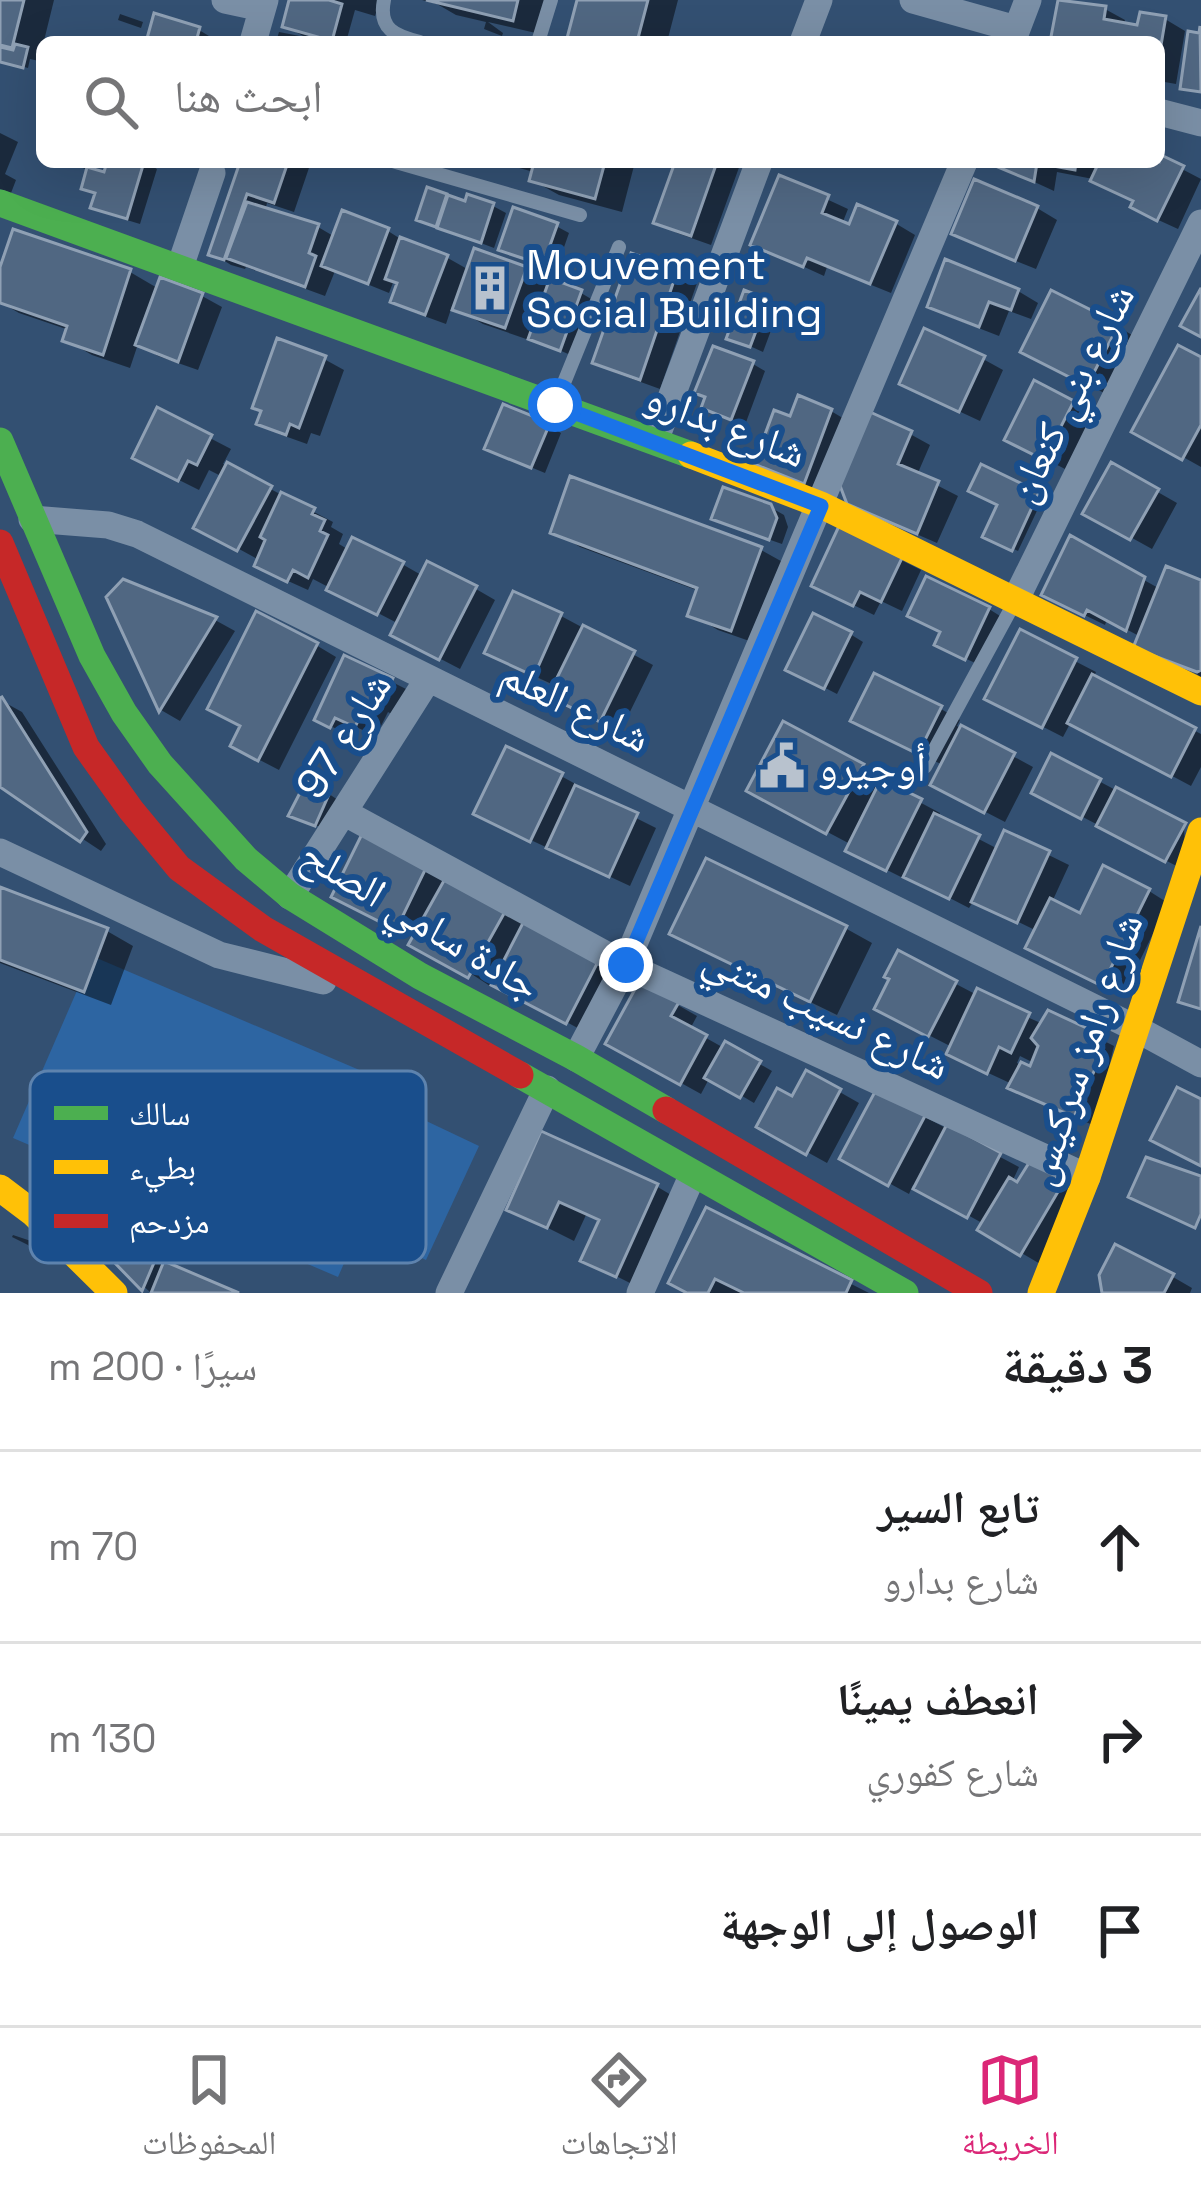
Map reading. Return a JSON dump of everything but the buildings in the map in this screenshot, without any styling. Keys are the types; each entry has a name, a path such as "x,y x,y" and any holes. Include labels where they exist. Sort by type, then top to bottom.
{"main road":[{"name":"شارع بدارو","path":"0,203 821,506 1201,692"},
{"name":"جادة سامي الصلح","path":"0,441 92,656 124,713 160,764 246,859 290,896 420,976 576,1058 979,1293"},
{"name":"جادة سامي الصلح","path":"0,543 86,747 179,868 263,929 889,1289"},
{"name":"شارع رامز سركيس","path":"1040,1293 1087,1177 1201,831"},
{"path":"0,1188 30,1211"},
{"path":"84,1263 114,1293"}],"street":[{"path":"225,0 264,4 255,36"},
{"path":"805,36 819,0"},
{"path":"914,0 1014,36 1028,0"},
{"path":"1165,113 1201,122"},
{"path":"655,441 757,168"},
{"path":"576,1058 626,965 962,168"},
{"path":"179,267 212,173"},
{"name":"شارع بني كنعان","path":"1015,601 1201,223"},
{"name":"شارع العلم","path":"32,519 108,526 137,534 1201,1064"},
{"name":"شارع 97","path":"290,896 428,680"},
{"name":"شارع نسيب متني","path":"345,813 626,965 1087,1177"},
{"path":"0,852 219,955 324,982 357,984"},
{"path":"449,1293 547,1089"},
{"path":"640,1293 693,1174"}],"lane":[{"path":"384,0 386,29 396,36"},
{"path":"540,36 550,0"},
{"path":"417,168 580,215"},
{"path":"555,405 619,247"},
{"path":"926,766 1015,601"}],"shaded area":[{"path":"92,956 362,1071 42,1071"},
{"path":"30,1099 30,1145 13,1138"},
{"path":"426,1121 479,1146 426,1260"},
{"path":"305,1263 344,1263 338,1277"}],"traffic: fast":[{"path":"0,203 691,455"},
{"path":"0,441 92,656 124,713 160,764 246,859 290,896 420,976 666,1110"},
{"path":"520,1075 905,1293"}],"traffic: slow":[{"path":"691,455 821,505 1201,692"},
{"path":"1041,1293 1087,1177 1201,831"},
{"path":"0,1188 30,1211"},
{"path":"84,1263 114,1293"}],"traffic: jam":[{"path":"0,543 86,747 179,868 263,929 520,1075"},
{"path":"666,1110 979,1293"}],"place":[{"name":"Mouvement Social Building","path":"490,288"},
{"name":"أوجيرو","path":"782,766"}],"route":[{"path":"555,405 821,506 626,965"}]}
